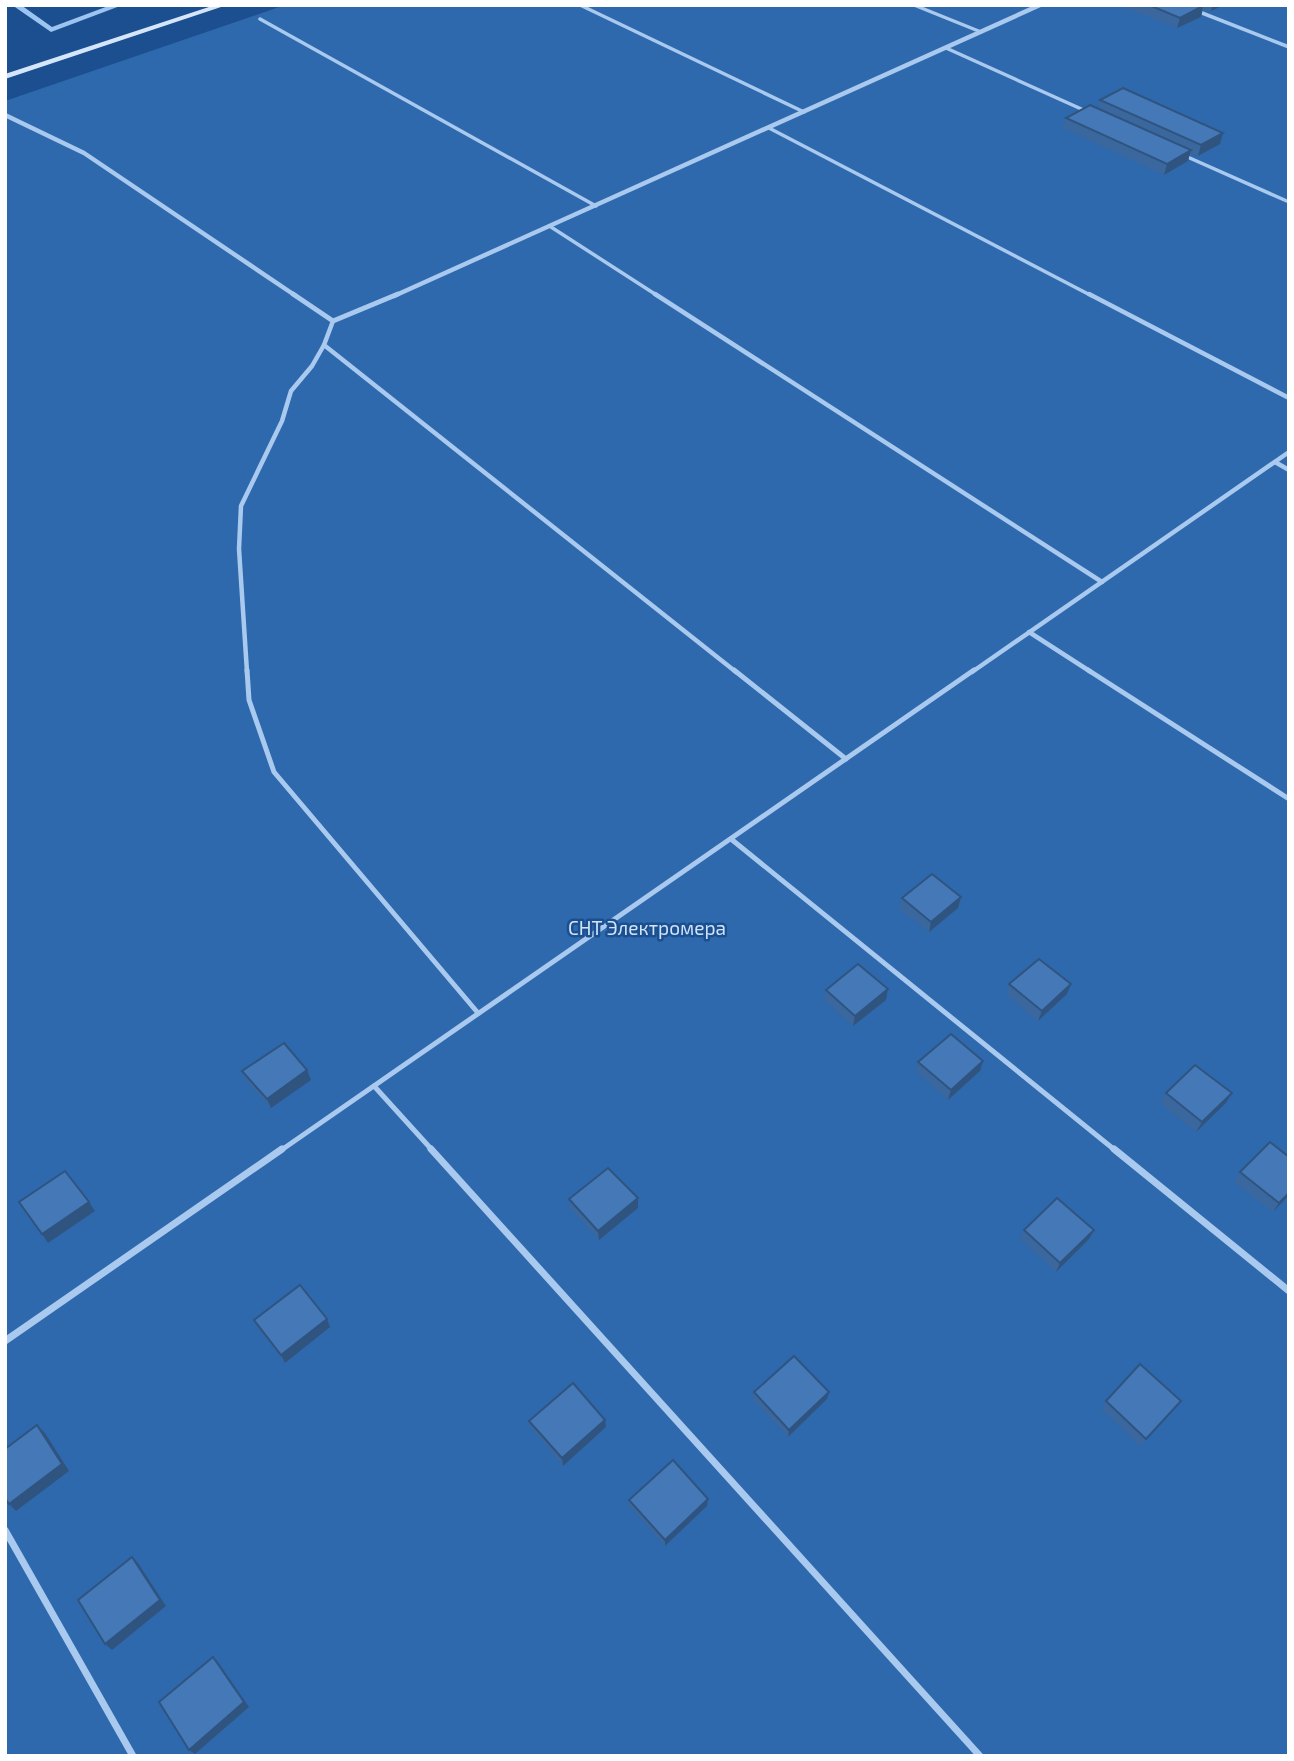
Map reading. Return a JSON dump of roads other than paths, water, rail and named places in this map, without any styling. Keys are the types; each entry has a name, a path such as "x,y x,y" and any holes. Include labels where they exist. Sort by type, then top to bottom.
{"street":[{"path":"5,77 223,5"},
{"path":"5,115 84,153 333,321 551,227 1040,5"}],"lane":[{"path":"580,5 804,112"},
{"path":"914,5 981,32"},
{"path":"1195,10 1289,47"},
{"path":"260,19 596,206"},
{"path":"946,48 1098,117"},
{"path":"769,128 1289,398"},
{"path":"1174,151 1289,202"},
{"path":"551,227 1102,582"},
{"path":"333,321 312,366 291,391 282,421 241,506 241,612 249,700 274,772 478,1013"},
{"path":"324,345 846,759"},
{"path":"5,1342 1289,452"},
{"path":"1275,462 1289,470"},
{"path":"1029,632 1289,799"},
{"path":"731,839 1289,1291"},
{"path":"374,1086 980,1756"},
{"path":"5,1530 133,1756"}],"waterway":[{"path":"16,5 51,30 116,6"}],"park label":[{"name":"СНТ Электромера","path":"647,928"}]}
